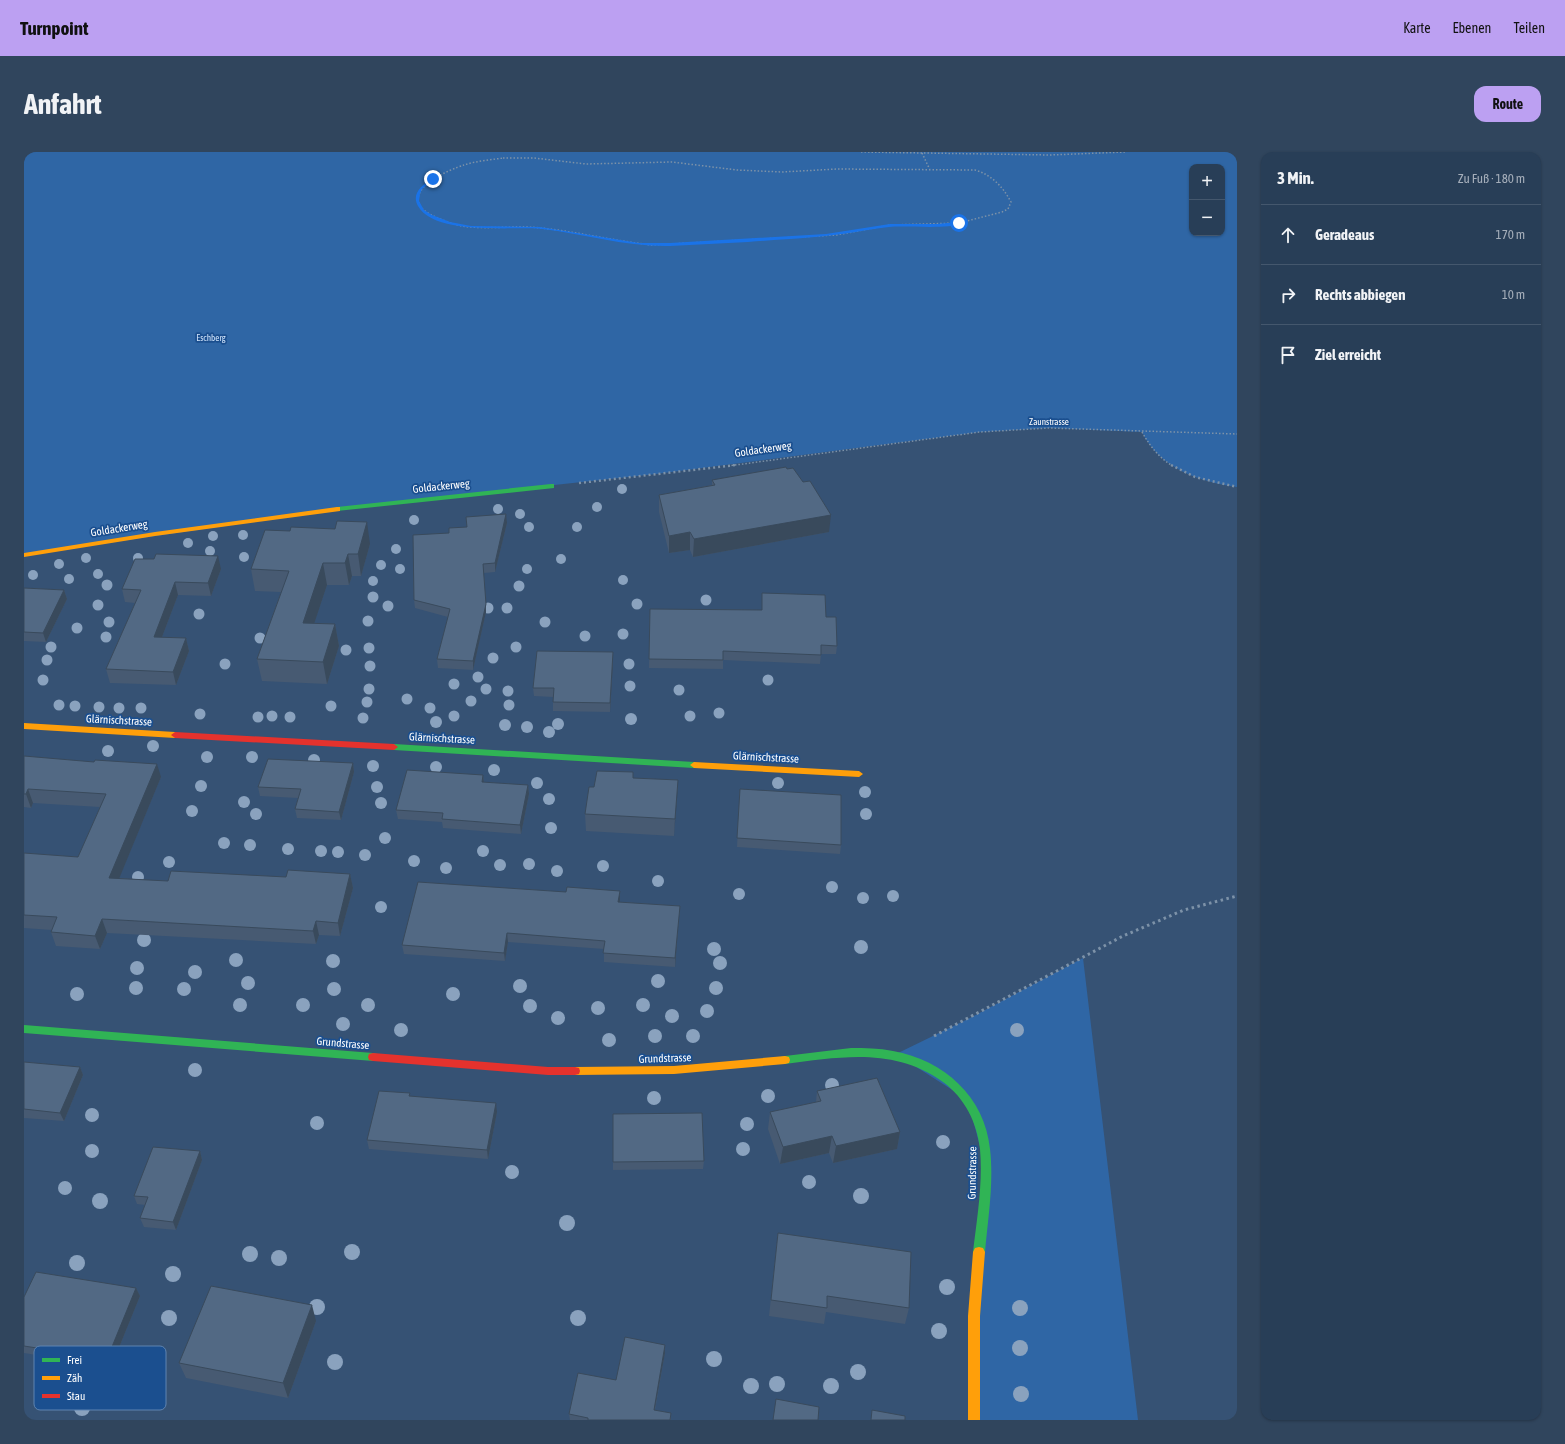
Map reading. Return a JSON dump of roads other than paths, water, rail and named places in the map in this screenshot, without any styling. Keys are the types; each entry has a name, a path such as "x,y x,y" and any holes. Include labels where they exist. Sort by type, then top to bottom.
{"street":[{"name":"Goldackerweg","path":"24,556 170,532 288,515 551,486"},
{"name":"Glärnischstrasse","path":"24,726 859,774"},
{"name":"Grundstrasse","path":"24,1029 485,1067 554,1071 617,1072 677,1070 843,1053 878,1052 896,1054 916,1060 936,1070 953,1084 968,1100 977,1116 983,1132 986,1149 986,1170 974,1316 974,1420"}],"park label":[{"name":"Eschberg","path":"211,338"}]}
